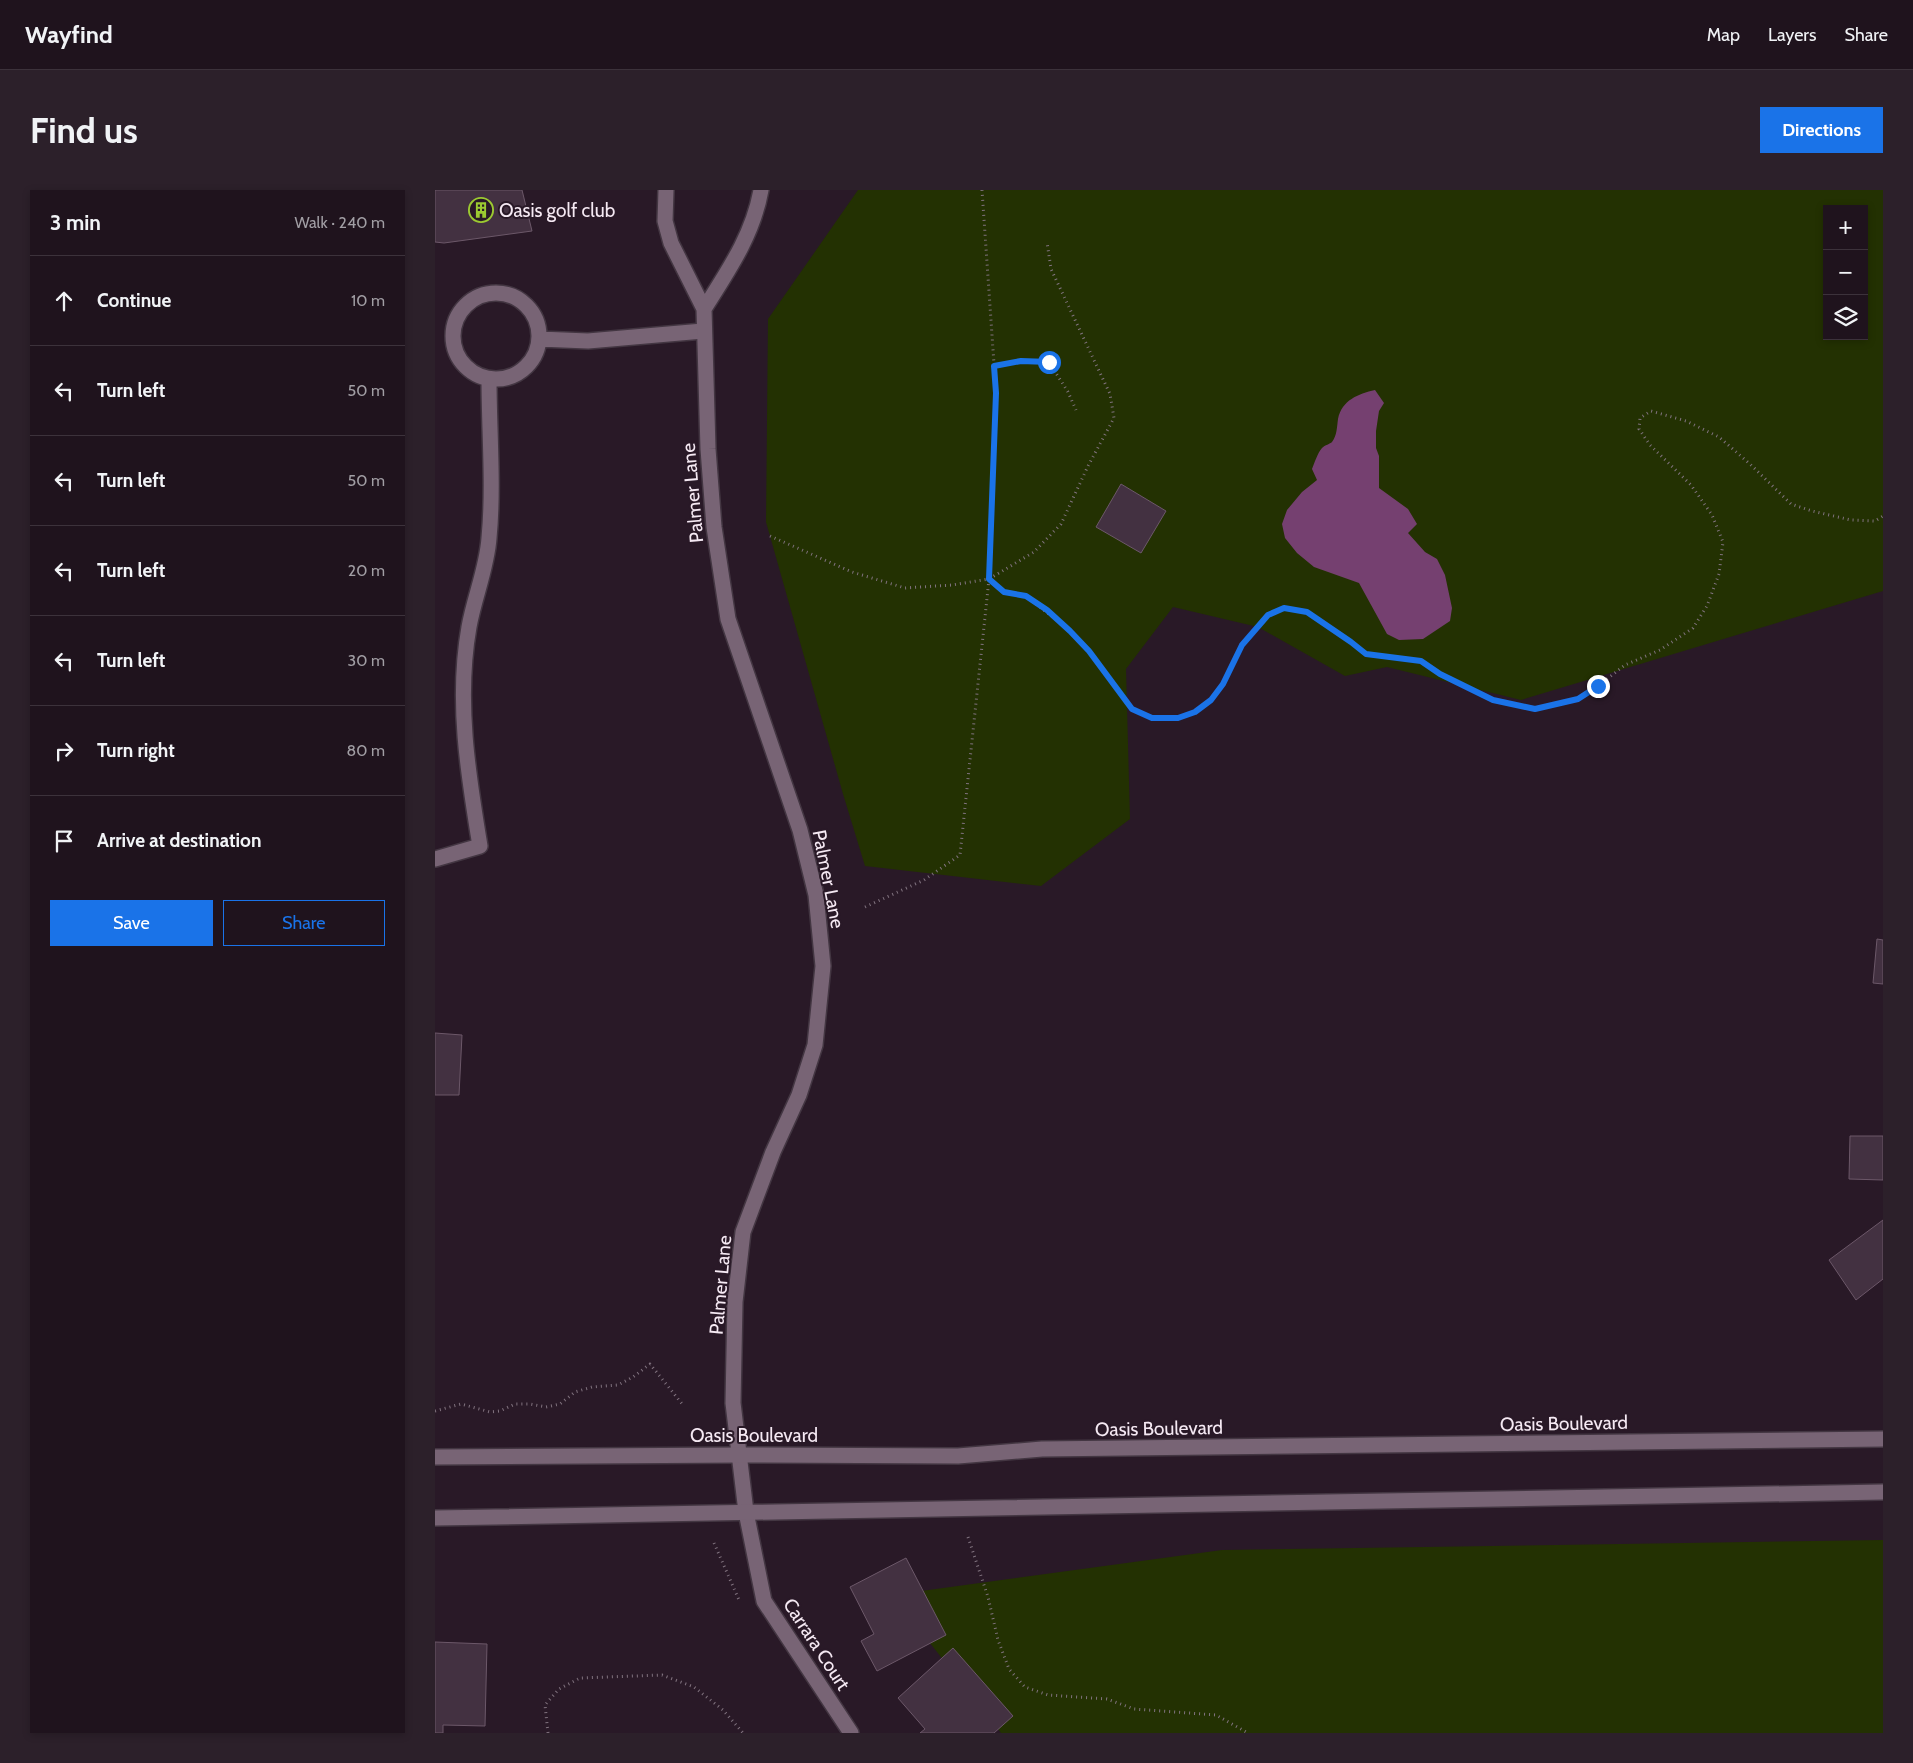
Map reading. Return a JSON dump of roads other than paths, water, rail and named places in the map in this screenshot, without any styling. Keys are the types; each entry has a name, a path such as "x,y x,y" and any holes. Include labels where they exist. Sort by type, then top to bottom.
{"main road":[{"name":"Palmer Lane","path":"665,190 665,221 671,243 704,308 703,331 708,449 714,527 728,619 800,830 816,895 823,966 815,1045 799,1095 773,1152 743,1232 735,1302 733,1403 740,1454"},
{"name":"Palmer Lane","path":"704,308 744,244 758,206 761,190"},
{"path":"496,293 510,295 522,302 532,312 538,325 539,339 536,353 528,366 517,374 503,379 489,379 476,374 465,366 457,354 453,340 454,326 460,313 470,303 482,296 496,293"},
{"path":"539,339 589,341 703,331"},
{"path":"435,859 480,846 469,781 464,718 464,671 469,628 489,541 491,521 489,379"},
{"name":"Oasis Boulevard","path":"435,1457 740,1454 959,1456 1042,1449 1883,1439"},
{"name":"Carrara Court","path":"740,1454 746,1512 765,1601 851,1733"},
{"path":"435,1518 1883,1492"}],"place":[{"name":"Oasis golf club","path":"481,210"}]}
